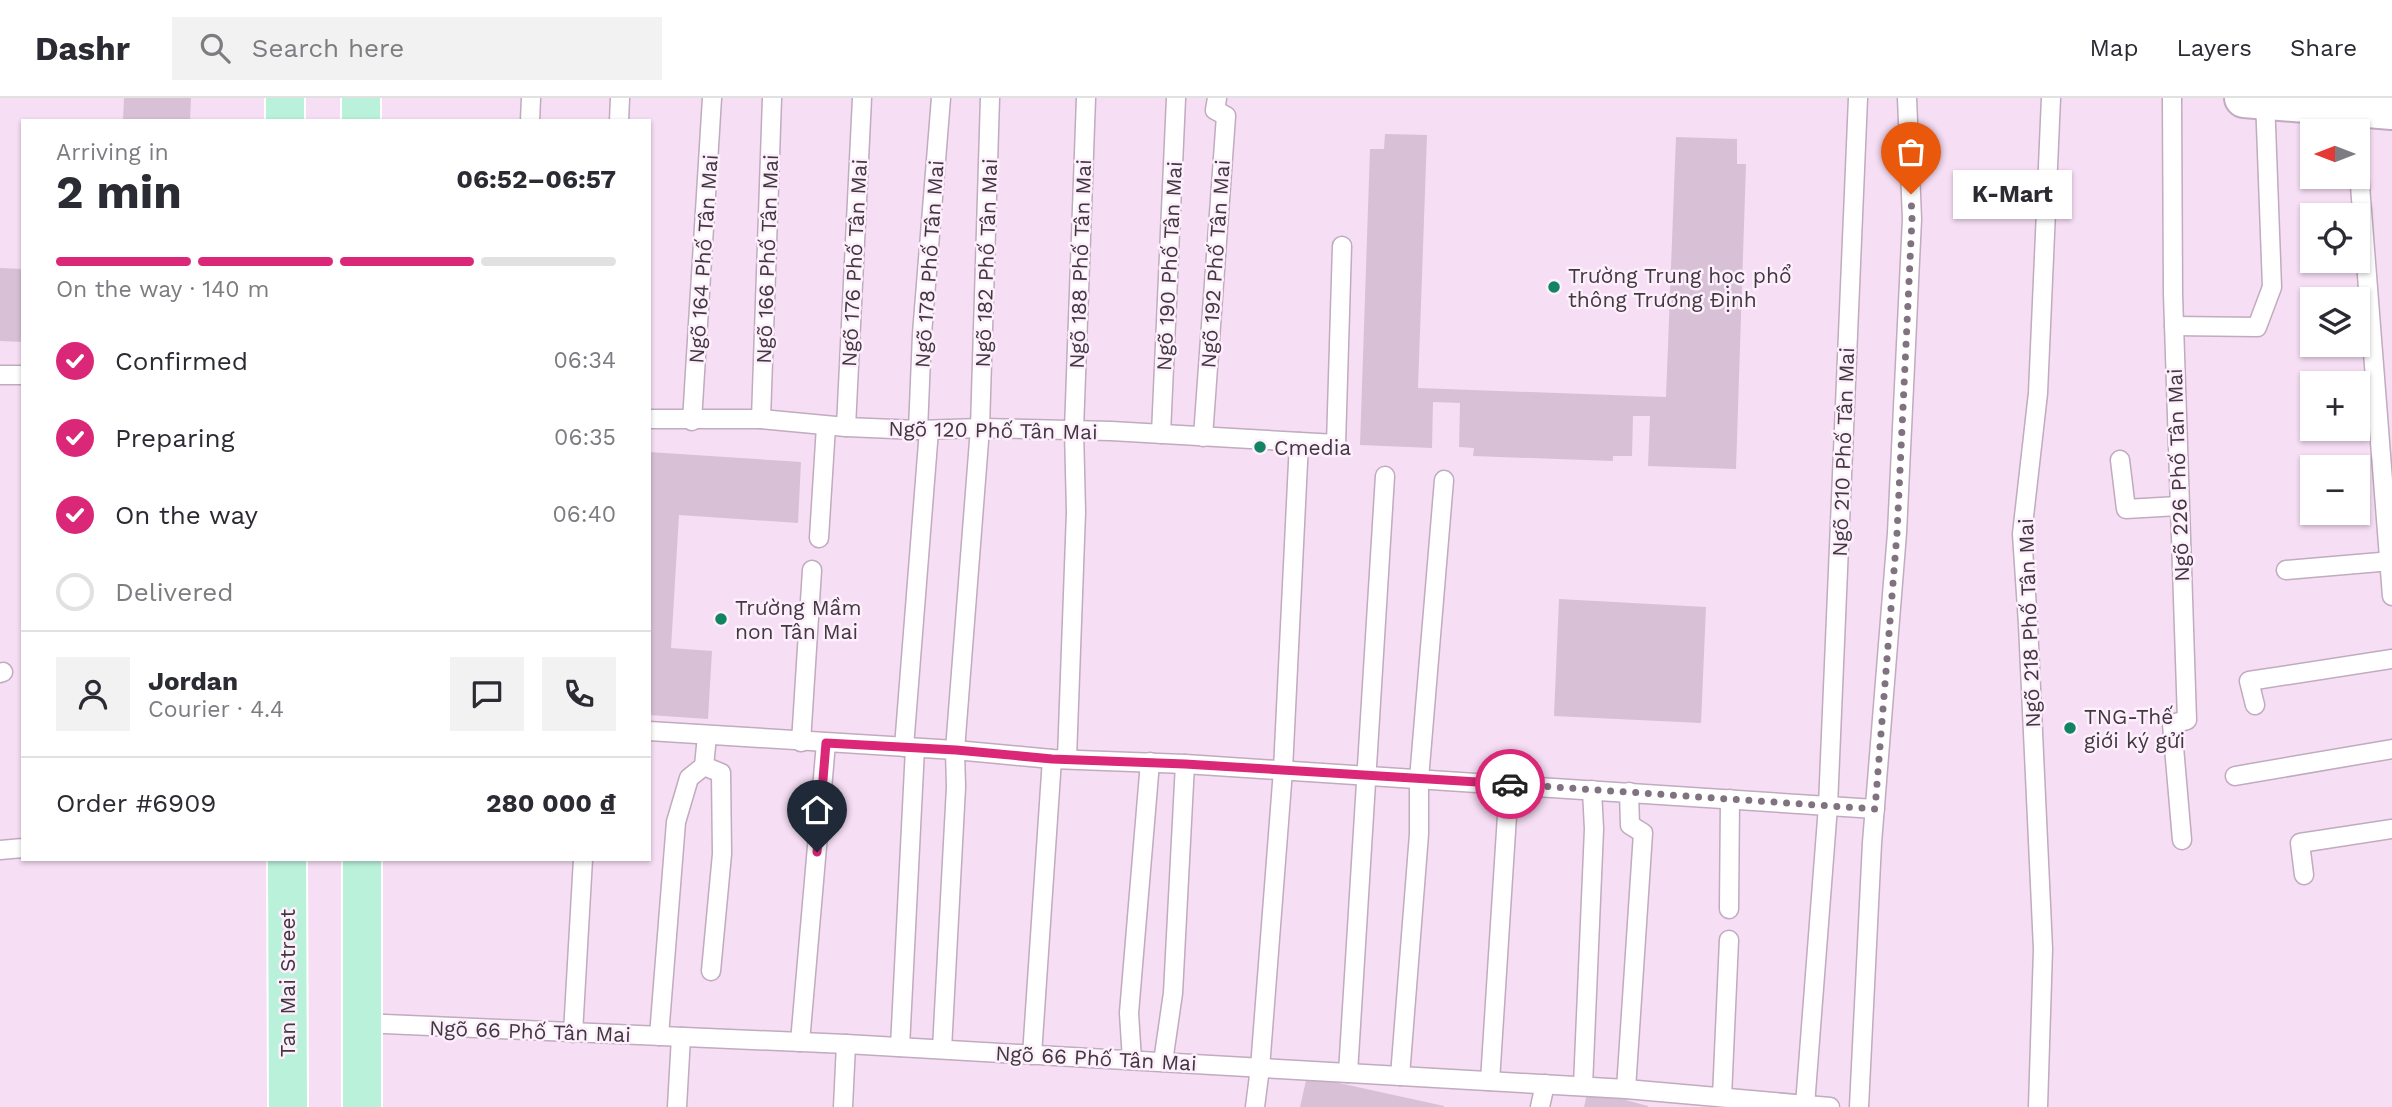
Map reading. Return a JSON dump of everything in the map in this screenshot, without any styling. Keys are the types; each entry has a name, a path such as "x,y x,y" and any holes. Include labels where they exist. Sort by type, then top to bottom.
{"main road":[{"path":"285,98 285,119"},
{"path":"361,98 361,119"},
{"name":"Tan Mai Street","path":"287,861 288,1107"},
{"path":"362,861 362,1107"}],"street":[{"path":"2255,99 2355,113 2392,110"}],"lane":[{"path":"530,119 531,98"},
{"path":"619,119 620,98"},
{"name":"Ngõ 164 Phố Tân Mai","path":"692,421 712,98"},
{"name":"Ngõ 166 Phố Tân Mai","path":"761,419 772,98"},
{"name":"Ngõ 176 Phố Tân Mai","path":"846,428 862,98"},
{"name":"Ngõ 178 Phố Tân Mai","path":"900,1047 923,430 922,334 941,98"},
{"name":"Ngõ 182 Phố Tân Mai","path":"942,1049 956,750 980,428 990,98"},
{"name":"Ngõ 188 Phố Tân Mai","path":"1032,1055 1059,759 1076,512 1074,430 1086,98"},
{"name":"Ngõ 190 Phố Tân Mai","path":"1161,434 1177,98"},
{"name":"Ngõ 192 Phố Tân Mai","path":"1203,437 1226,116 1215,110 1217,98"},
{"name":"Ngõ 210 Phố Tân Mai","path":"1805,1105 1828,806 1858,98"},
{"path":"1858,1107 1875,809 1897,533 1912,219 1908,98"},
{"name":"Ngõ 218 Phố Tân Mai","path":"2038,1107 2043,949 2022,534 2038,393 2051,98"},
{"name":"Ngõ 226 Phố Tân Mai","path":"2172,98 2178,506 2187,720 2172,724 2182,841"},
{"path":"2174,326 2257,327 2272,287 2255,99"},
{"path":"2360,189 2392,596"},
{"name":"Ngõ 120 Phố Tân Mai","path":"651,419 761,419 846,428 923,430 1074,430 1336,444 1342,246"},
{"path":"0,375 21,375"},
{"path":"819,538 825,426"},
{"path":"1255,1107 1283,770 1298,442"},
{"path":"2120,460 2126,509 2178,506"},
{"path":"1348,1073 1385,476"},
{"path":"1400,1076 1419,834 1419,779 1444,480"},
{"path":"2286,570 2390,561"},
{"path":"802,742 812,570"},
{"path":"2255,705 2249,681 2392,659"},
{"path":"651,731 1875,809"},
{"path":"659,1036 676,822 689,778 704,766 707,736"},
{"path":"800,1042 826,743"},
{"path":"2235,776 2392,748"},
{"path":"1132,1060 1129,1013 1150,762"},
{"path":"1163,1062 1173,993 1185,764"},
{"path":"704,766 721,773 722,854 711,971"},
{"path":"1490,1081 1509,784"},
{"path":"1583,1086 1594,829 1592,790"},
{"path":"1626,1089 1643,833 1630,825 1629,792"},
{"path":"1729,909 1730,799"},
{"path":"2304,875 2300,843 2392,829"},
{"path":"0,850 21,848"},
{"path":"573,1032 583,861"},
{"path":"1722,1097 1729,940"},
{"name":"Ngõ 66 Phố Tân Mai","path":"362,1023 942,1049 1583,1086 1830,1107"},
{"path":"677,1107 681,1037"},
{"path":"843,1107 846,1044"},
{"path":"1540,1107 1545,1084"}],"building":[{"path":"124,98 191,98 190,119 123,119"},
{"path":"1385,134 1427,135 1418,388 1666,397 1676,137 1737,139 1737,164 1746,164 1736,469 1648,466 1650,416 1633,416 1632,456 1613,456 1613,461 1473,456 1474,448 1459,447 1460,403 1433,402 1432,448 1360,445 1370,149 1384,149"},
{"path":"0,268 21,269 21,342 0,341"},
{"path":"651,452 801,462 798,523 679,515 671,648 712,651 708,719 651,715"},
{"path":"1559,599 1706,607 1701,723 1554,716"},
{"path":"1307,1076 1444,1106 1444,1107 1300,1107"},
{"path":"1588,1090 1648,1106 1648,1107 1584,1107"}],"way so far":[{"path":"1510,784 1875,809 1897,533 1911,194"}],"place":[{"name":"K-Mart","path":"1911,194"},
{"name":"Trường Trung học phổ thông Trương Định","path":"1554,287"},
{"name":"Cmedia","path":"1260,447"},
{"name":"Trường Mầm non Tân Mai","path":"721,619"},
{"name":"TNG-Thế giới ký gửi","path":"2070,728"}],"route":[{"path":"817,852 826,743 956,750 1052,759 1185,764 1510,784"}]}
